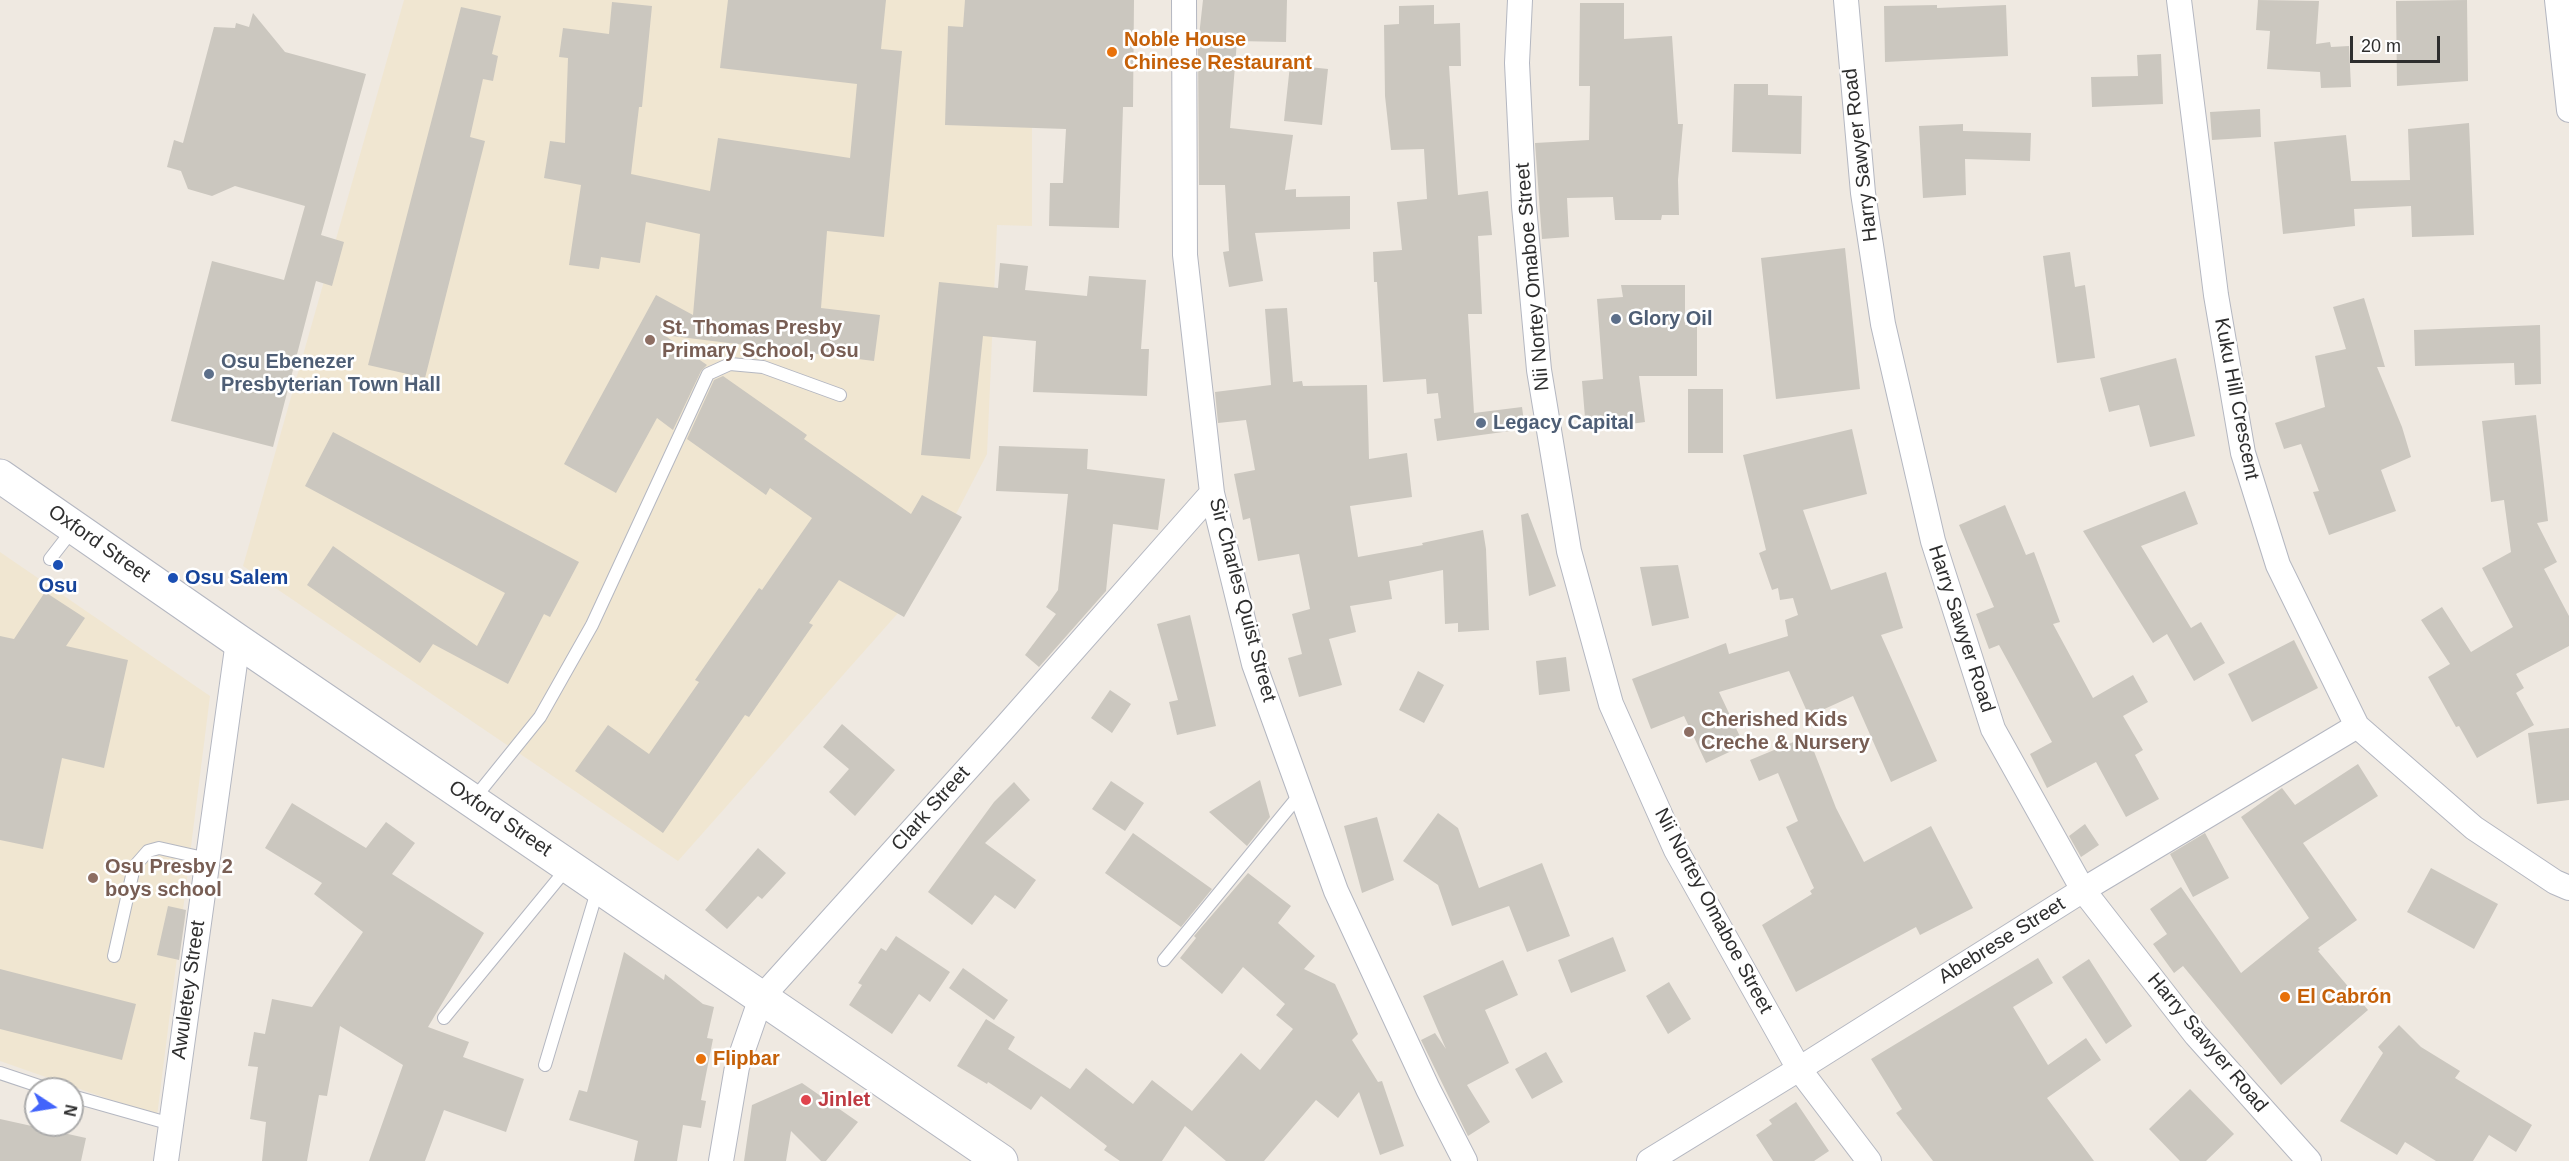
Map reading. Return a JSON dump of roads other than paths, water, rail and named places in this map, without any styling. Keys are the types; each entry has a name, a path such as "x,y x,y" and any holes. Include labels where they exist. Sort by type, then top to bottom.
{"main road":[{"name":"Oxford Street","path":"0,476 1001,1161"}],"street":[{"name":"Sir Charles Quist Street","path":"1184,0 1185,255 1212,493 1254,664 1336,891 1428,1089 1465,1161"},
{"name":"Nii Nortey Omaboe Street","path":"1520,0 1517,63 1527,241 1539,370 1569,551 1611,704 1676,850 1799,1069 1869,1161"},
{"name":"Harry Sawyer Road","path":"1846,0 1863,193 1883,324 1933,541 1993,729 2083,890 2196,1035 2308,1161"},
{"name":"Kuku Hill Crescent","path":"2179,0 2216,295 2243,453 2278,565 2357,726 2474,828 2555,882 2569,888"},
{"path":"2557,0 2569,110"},
{"name":"Clark Street","path":"721,1161 737,1067 761,998 1007,726 1212,493"},
{"name":"Awuletey Street","path":"166,1161 238,641"},
{"name":"Abebrese Street","path":"1649,1161 2083,890 2357,726"}],"lane":[{"path":"472,801 540,717 592,625 708,374 730,364 763,367 840,395"},
{"path":"50,559 74,527"},
{"path":"1164,960 1301,793"},
{"path":"114,956 134,867 148,851 159,848 207,859"},
{"path":"444,1018 569,866"},
{"path":"544,1065 599,887"},
{"path":"0,1073 24,1081"},
{"path":"84,1099 171,1124"}],"place":[{"name":"Noble House Chinese Restaurant","path":"1112,52"},
{"name":"Glory Oil","path":"1616,319"},
{"name":"St. Thomas Presby Primary School, Osu","path":"650,340"},
{"name":"Osu Ebenezer Presbyterian Town Hall","path":"209,374"},
{"name":"Legacy Capital","path":"1481,423"},
{"name":"Osu","path":"58,565"},
{"name":"Osu Salem","path":"173,578"},
{"name":"Cherished Kids Creche & Nursery","path":"1689,732"},
{"name":"Osu Presby 2 boys school","path":"93,878"},
{"name":"El Cabrón","path":"2285,997"},
{"name":"Flipbar","path":"701,1059"},
{"name":"Jinlet","path":"806,1100"}]}
